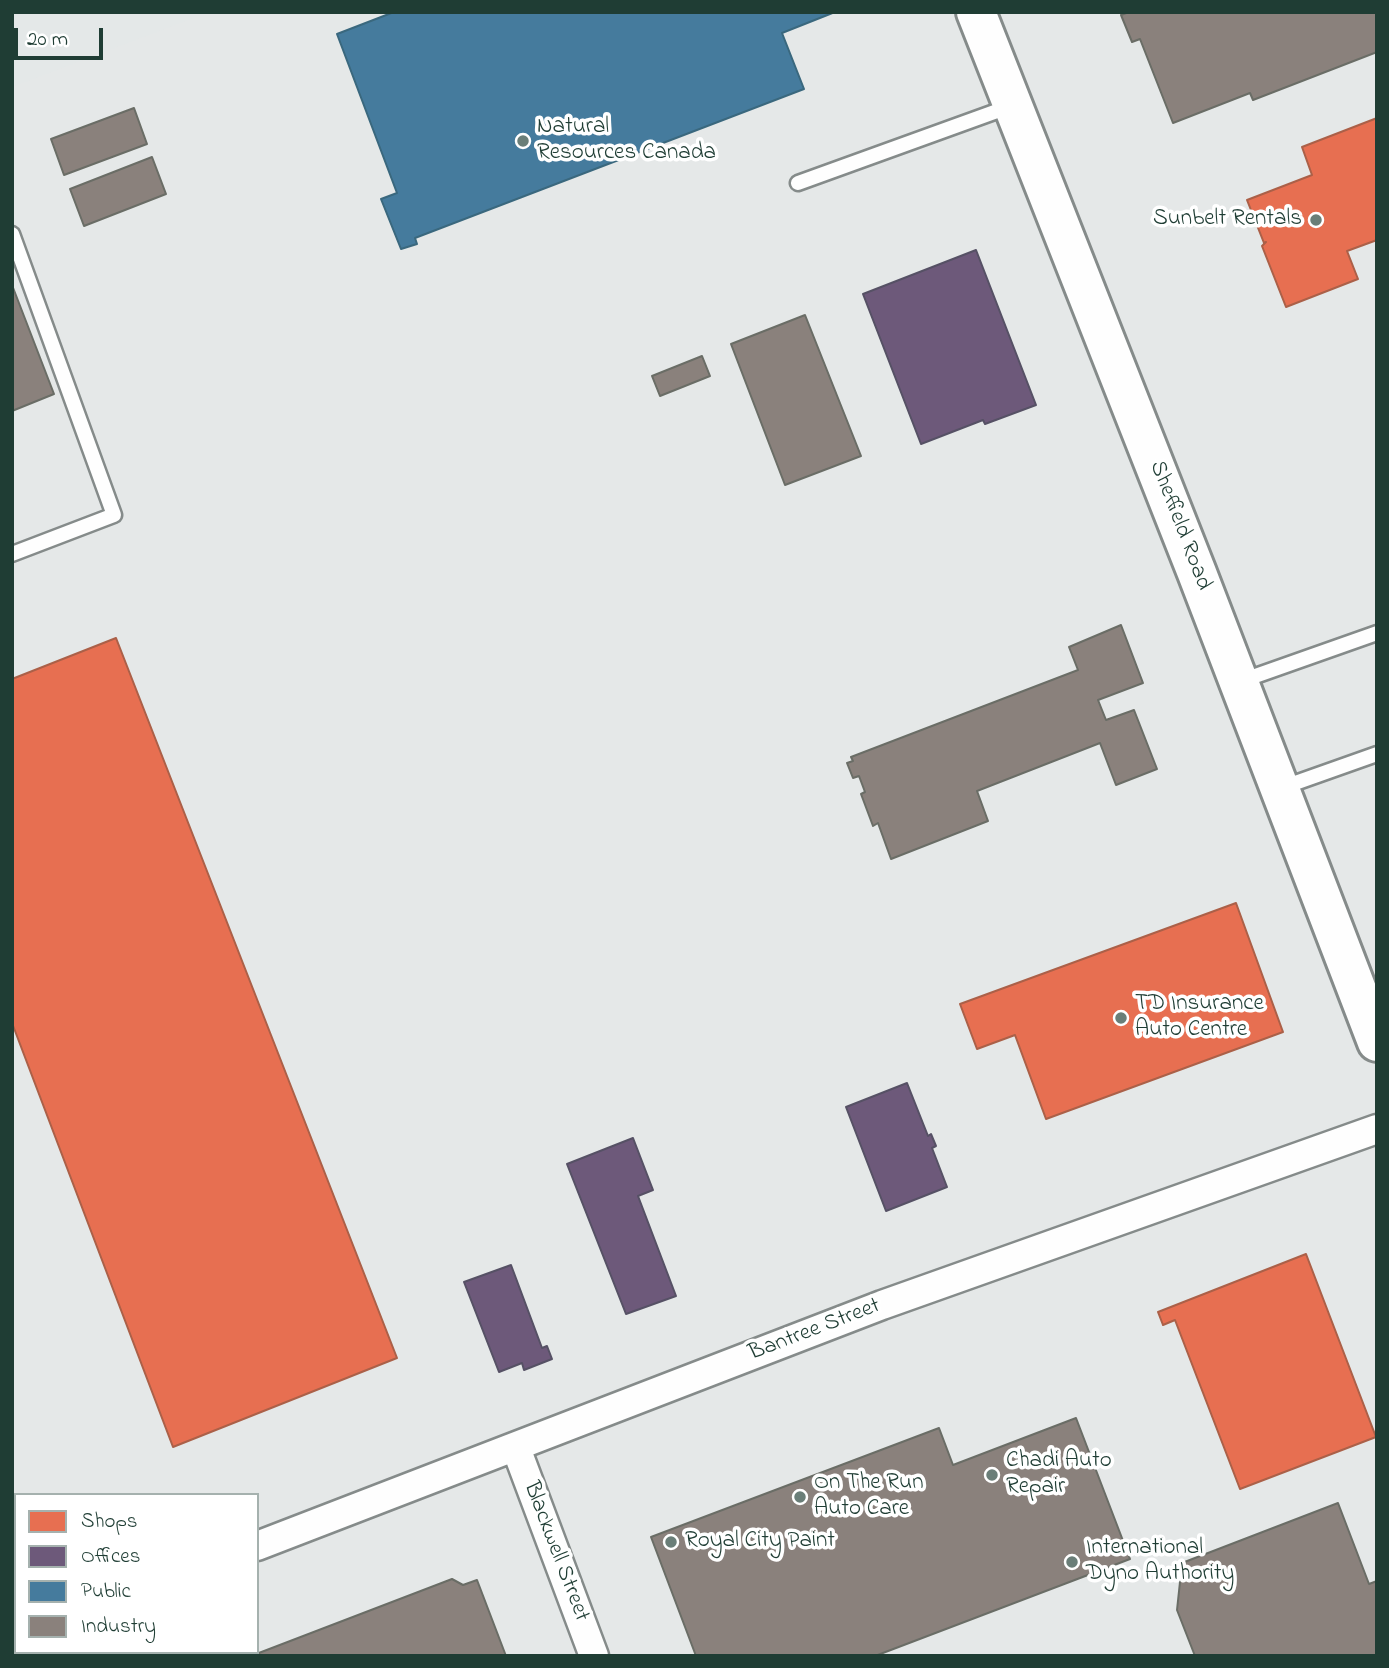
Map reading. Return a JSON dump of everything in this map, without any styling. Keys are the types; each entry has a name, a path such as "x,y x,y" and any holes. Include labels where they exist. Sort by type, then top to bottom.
{"street":[{"name":"Sheffield Road","path":"976,12 1377,1042"},
{"name":"Bantree Street","path":"259,1545 882,1305 1377,1129"},
{"name":"Blackwell Street","path":"516,1448 594,1656"}],"lane":[{"path":"798,183 1013,105"},
{"path":"12,234 114,515 12,554"},
{"path":"1239,682 1377,633"},
{"path":"1280,788 1377,754"}],"shaded area":[{"path":"12,12 1377,12 1377,1656 12,1656"},
{"path":"12,12 209,12 12,87"}],"building: Shops":[{"name":"Sunbelt Rentals","path":"1377,118 1377,240 1347,251 1358,279 1286,307 1262,246 1266,242 1264,243 1247,200 1312,175 1302,147"},
{"path":"116,638 397,1358 173,1447 12,1023 12,679"},
{"name":"TD Insurance Auto Centre","path":"1236,903 1283,1032 1046,1119 1015,1035 977,1049 960,1004"},
{"path":"1306,1254 1376,1437 1240,1489 1175,1320 1163,1325 1158,1312"}],"building: Offices":[{"path":"976,250 1036,405 985,424 983,420 921,444 863,294"},
{"path":"907,1083 928,1136 931,1134 936,1146 932,1148 947,1187 886,1211 846,1107"},
{"path":"633,1138 653,1190 638,1196 676,1296 626,1314 567,1164"},
{"path":"511,1265 542,1348 547,1346 552,1359 524,1370 522,1363 499,1372 464,1282"}],"building: Public":[{"name":"Natural Resources Canada","path":"394,12 835,12 782,33 804,89 415,238 417,244 401,249 381,199 397,193 337,34"}],"building: Industry":[{"path":"1129,12 1377,12 1377,52 1253,100 1250,93 1173,123 1140,39 1132,42 1121,15"},
{"path":"134,108 147,144 64,175 51,139"},
{"path":"152,157 166,194 84,226 70,189"},
{"path":"12,285 54,394 12,411"},
{"path":"805,315 861,456 785,485 731,344"},
{"path":"702,356 710,376 660,396 652,376"},
{"path":"1121,625 1143,683 1098,700 1106,720 1134,710 1157,769 1116,785 1100,743 977,791 988,821 891,859 878,823 873,826 861,794 865,792 859,776 853,778 847,763 853,761 851,757 1078,670 1069,647"},
{"path":"1076,1418 1130,1559 875,1656 696,1656 651,1537 939,1428 953,1465"},
{"path":"1338,1503 1369,1584 1377,1581 1377,1656 1195,1656 1177,1610 1182,1563"},
{"path":"452,1579 463,1585 477,1580 506,1656 251,1656"}],"place":[{"name":"Natural Resources Canada","path":"523,141"},
{"name":"Sunbelt Rentals","path":"1316,220"},
{"name":"TD Insurance Auto Centre","path":"1121,1018"},
{"name":"Chadi Auto Repair","path":"992,1475"},
{"name":"On The Run Auto Care","path":"800,1497"},
{"name":"Royal City Paint","path":"671,1542"},
{"name":"International Dyno Authority","path":"1072,1562"}]}
